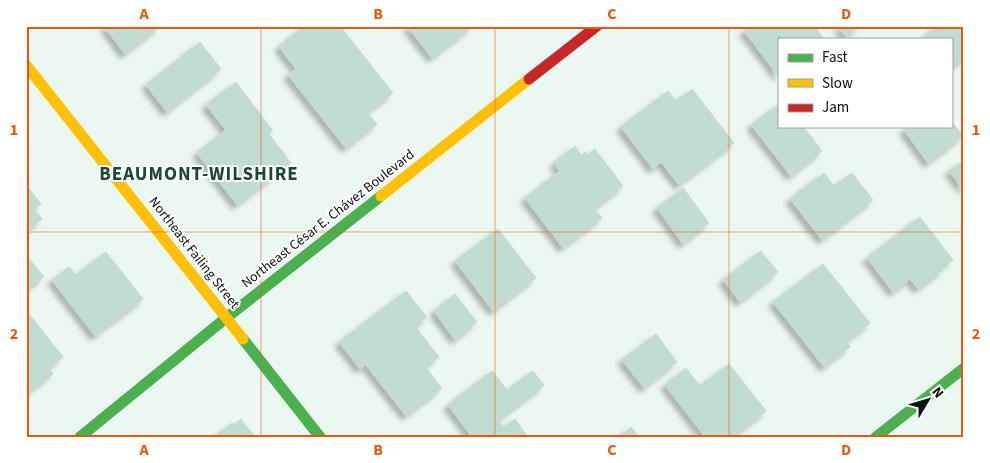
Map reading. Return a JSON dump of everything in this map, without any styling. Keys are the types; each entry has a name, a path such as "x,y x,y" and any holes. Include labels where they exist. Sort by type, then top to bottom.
{"street":[{"name":"Northeast César E. Chávez Boulevard","path":"80,437 226,318 597,26"},
{"name":"Northeast Failing Street","path":"26,65 320,437"},
{"path":"876,437 964,368"}],"building":[{"path":"104,26 160,26 125,54"},
{"path":"304,26 340,26 393,93 367,113 377,124 346,148 288,75 296,69 279,47"},
{"path":"407,26 473,26 432,58"},
{"path":"751,26 814,26 823,38 778,38 778,76 744,31"},
{"path":"838,26 860,26 846,37"},
{"path":"937,26 962,26 964,28 964,59 952,67 952,38 922,38"},
{"path":"200,42 221,69 167,112 146,85"},
{"path":"236,82 273,131 269,134 291,163 237,205 197,153 226,130 206,105"},
{"path":"692,89 734,143 679,185 661,162 653,169 621,127 668,91 676,101"},
{"path":"778,105 778,128 805,128 822,151 791,176 751,125"},
{"path":"952,122 963,136 928,163 904,130 906,128 952,128"},
{"path":"575,146 581,155 585,152 587,155 595,149 623,186 594,209 602,218 563,248 525,198 560,171 554,163"},
{"path":"964,160 964,190 949,171"},
{"path":"824,173 834,186 852,173 873,200 822,240 790,199"},
{"path":"27,186 41,204 34,209 42,219 26,231"},
{"path":"683,188 709,223 683,244 657,208"},
{"path":"920,217 953,260 918,289 910,279 893,292 867,258"},
{"path":"498,229 536,278 493,311 455,261"},
{"path":"761,251 778,272 740,302 723,280"},
{"path":"106,252 143,299 95,336 52,280 69,267 76,275"},
{"path":"26,255 44,277 26,290"},
{"path":"823,264 870,323 846,342 850,347 824,367 773,302"},
{"path":"406,291 427,317 415,326 439,357 425,367 442,388 406,416 366,365 360,369 339,342"},
{"path":"455,294 477,322 455,340 434,311"},
{"path":"26,310 63,357 49,368 53,374 26,394"},
{"path":"656,334 677,362 644,388 622,360"},
{"path":"729,364 766,411 733,437 705,437 665,385 686,368 700,386"},
{"path":"492,371 507,390 533,371 544,385 498,420 504,427 515,419 528,437 472,437 448,405"},
{"path":"241,419 255,437 214,437 232,423 234,425"},
{"path":"631,427 639,437 619,437"}],"traffic: fast":[{"path":"80,437 226,318 381,196"},
{"path":"243,339 320,437"},
{"path":"876,437 964,368"}],"traffic: slow":[{"path":"26,65 243,339"},
{"path":"381,196 529,79"}],"traffic: jam":[{"path":"529,79 597,26"}],"district":[{"name":"BEAUMONT-WILSHIRE","path":"199,174"}]}
